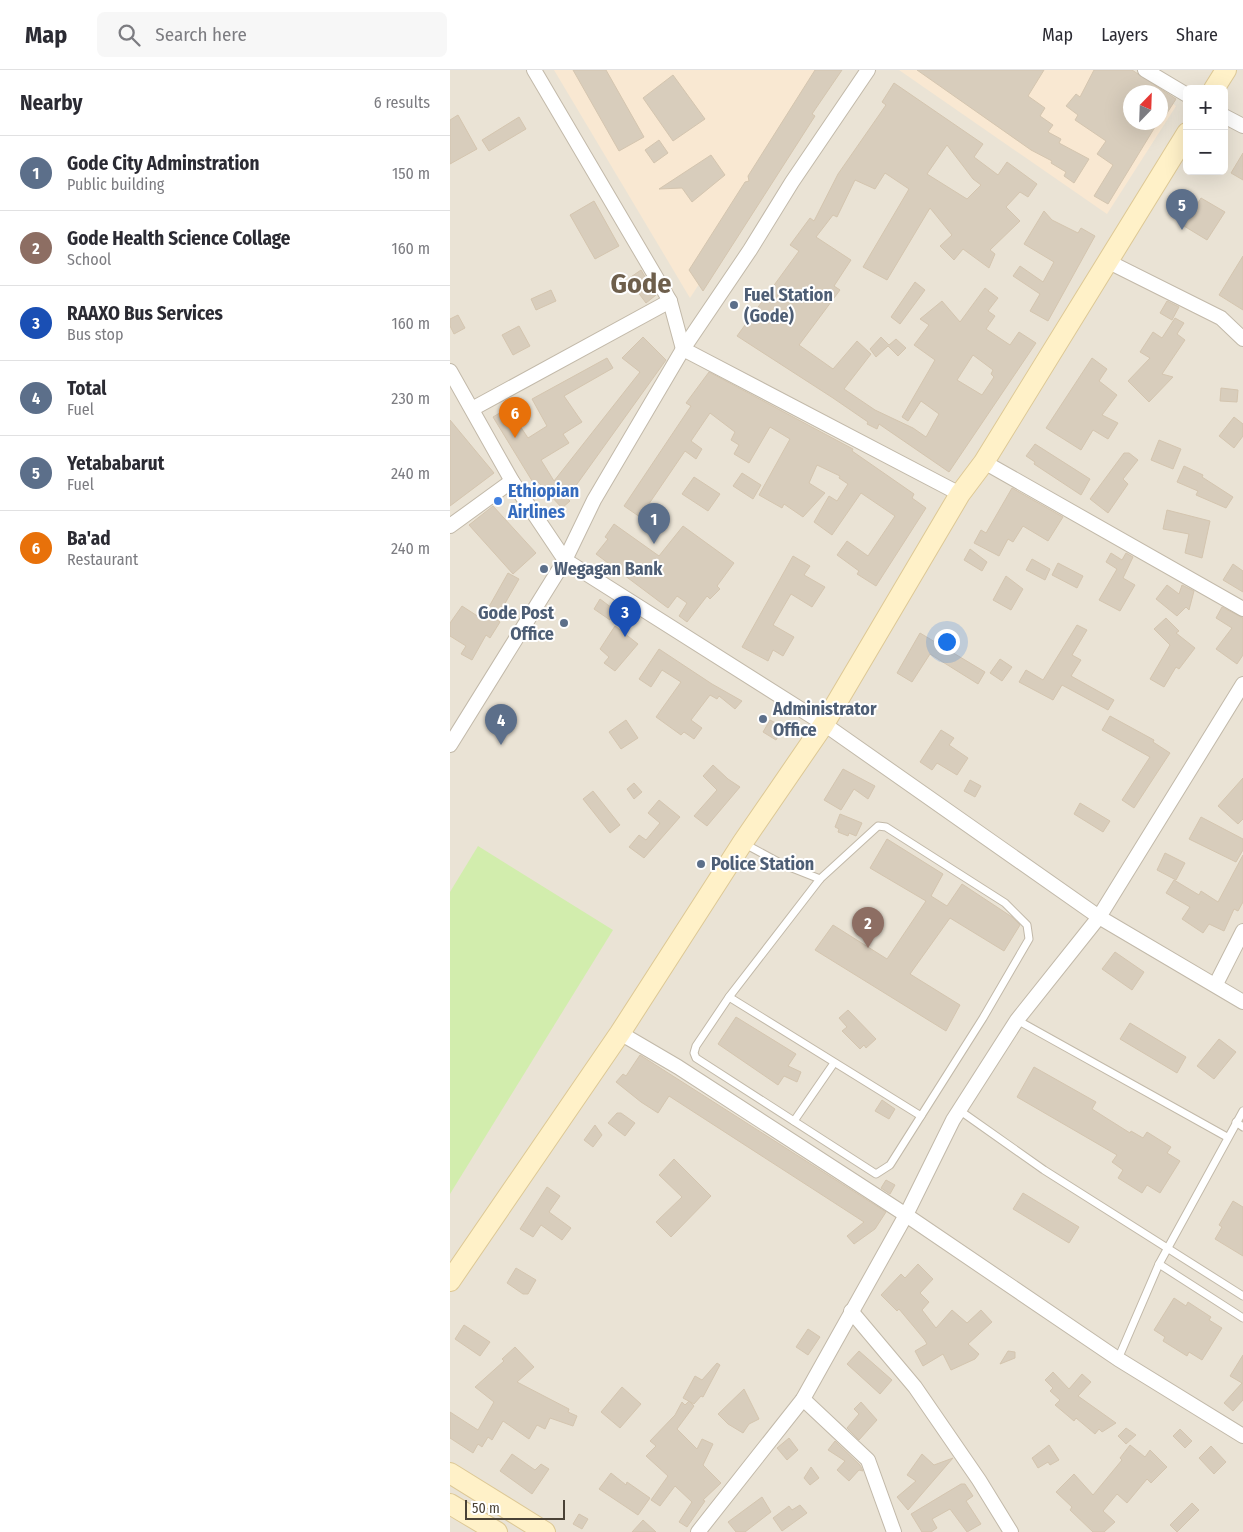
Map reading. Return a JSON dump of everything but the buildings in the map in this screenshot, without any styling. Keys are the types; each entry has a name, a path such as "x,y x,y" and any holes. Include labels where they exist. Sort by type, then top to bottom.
{"street":[{"path":"534,70 670,301 684,349 960,494"},
{"path":"450,745 565,560 594,500 684,349 750,250 792,182 868,70"},
{"path":"1146,70 1183,93"},
{"path":"1217,85 1226,70"},
{"path":"1228,118 1243,126"},
{"path":"450,1281 620,1033 743,842 824,724 960,494 984,462 1183,139"},
{"path":"1107,261 1222,318 1243,339"},
{"path":"472,409 670,301"},
{"path":"450,371 512,481 565,560 824,724 1099,917 1216,984 1243,1002"},
{"path":"984,462 1243,609"},
{"path":"450,526 512,481"},
{"path":"698,1532 803,1399 850,1311 906,1215 959,1110 1017,1020 1099,917 1243,684"},
{"path":"1216,984 1243,931"},
{"path":"620,1033 678,1067 906,1215 1118,1359 1243,1436"},
{"path":"850,1311 915,1387 979,1480 1011,1532"},
{"path":"803,1399 868,1460 894,1532"},
{"path":"450,1473 545,1532"},
{"path":"450,1504 497,1532"}],"lane":[{"path":"878,826 886,827 1006,903 1027,925 1028,939 983,1018 890,1165 876,1174 696,1058 694,1053 696,1046 729,997 820,879 878,826"},
{"path":"743,842 782,864 820,879"},
{"path":"729,997 921,1116"},
{"path":"1017,1020 1227,1137"},
{"path":"794,1121 834,1063"},
{"path":"959,1110 1044,1170 1243,1296"},
{"path":"1118,1359 1159,1264 1227,1137 1243,1111"},
{"path":"1236,1122 1243,1127"},
{"path":"1159,1264 1243,1318"}],"shaded area":[{"path":"450,70 1243,70 1243,1532 450,1532"},
{"path":"554,70 839,70 690,298"},
{"path":"899,70 1119,70 1144,85 1123,85 1123,130 1161,130 1107,214"},
{"path":"1168,101 1176,106 1168,119"}],"green space":[{"path":"478,846 613,930 450,1194 450,892"}],"place":[{"name":"Yetababarut","path":"1182,230"},
{"name":"Fuel Station (Gode)","path":"734,305"},
{"name":"Ba'ad","path":"515,438"},
{"name":"Ethiopian Airlines","path":"498,501"},
{"name":"Gode City Adminstration","path":"654,544"},
{"name":"Wegagan Bank","path":"544,569"},
{"name":"Gode Post Office","path":"564,623"},
{"name":"RAAXO Bus Services","path":"625,637"},
{"name":"Administrator Office","path":"763,719"},
{"name":"Total","path":"501,745"},
{"name":"Police Station","path":"701,864"},
{"name":"Gode Health Science Collage","path":"868,948"}],"district":[{"name":"Gode","path":"641,283"}]}
